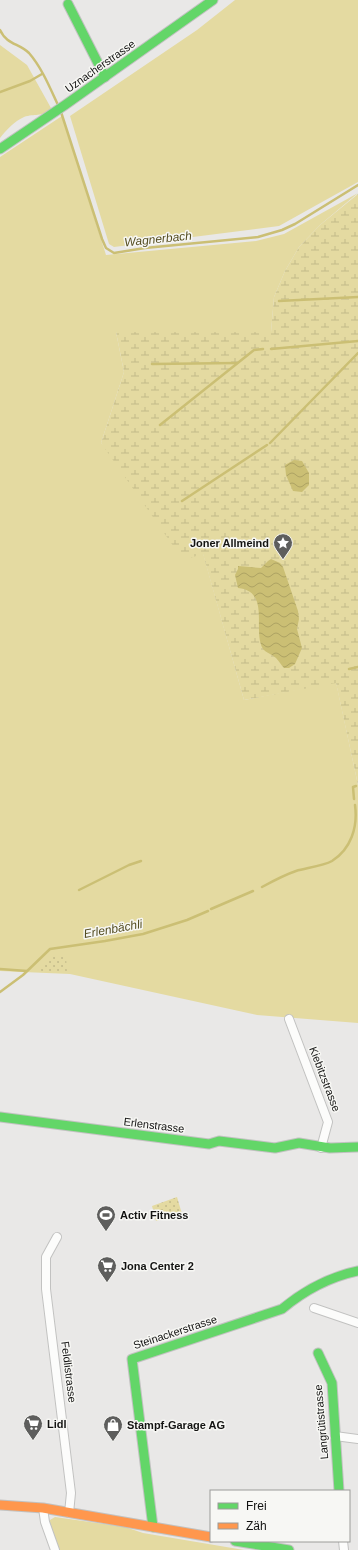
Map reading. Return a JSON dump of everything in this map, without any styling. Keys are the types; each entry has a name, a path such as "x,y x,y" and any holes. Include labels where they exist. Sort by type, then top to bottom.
{"street":[{"name":"Uznacherstrasse","path":"0,149 54,113 213,0"},
{"path":"68,4 105,77"},
{"name":"Kiebitzstrasse","path":"289,1020 328,1122 322,1148"},
{"name":"Erlenstrasse","path":"0,1117 209,1144 219,1141 275,1148 304,1144 322,1148"},
{"path":"322,1148 358,1147"},
{"name":"Feldlistrasse","path":"57,1237 46,1257 46,1289 71,1493 69,1513"},
{"name":"Steinackerstrasse","path":"153,1527 132,1359 282,1309 298,1295 329,1279 358,1271"},
{"path":"314,1308 358,1323"},
{"name":"Langrütistrasse","path":"318,1353 328,1372 332,1384 339,1490"},
{"path":"335,1436 358,1439"},
{"path":"0,1505 43,1508 210,1537"},
{"path":"43,1508 45,1522 55,1550"},
{"path":"241,1542 289,1550"}],"green space":[{"path":"235,0 358,0 358,182 279,226 114,247 109,244 70,116 197,30"},
{"path":"0,45 27,65 51,108 41,114 24,117 11,126 0,138"},
{"path":"62,116 106,255 256,241 284,234 358,193 320,225 299,247 285,271 274,297 271,332 116,332 124,372 101,443 203,553 244,700 336,682 358,785 358,1023 257,1015 70,974 0,971 0,157"},
{"path":"358,194 358,785 336,683 244,700 203,554 183,560 101,443 124,372 116,332 271,332 274,297 285,271 299,247 320,225"},
{"path":"54,956 66,956 67,973 35,971"},
{"path":"177,1197 182,1214 156,1221 152,1206"},
{"path":"55,1517 125,1527 143,1533 244,1550 58,1550 49,1524 50,1520"}],"water":[{"path":"294,460 302,461 309,473 309,485 302,492 293,491 286,475 285,465"},
{"path":"271,559 280,563 283,567 298,611 299,619 297,629 302,648 295,664 289,668 284,668 273,655 263,649 259,632 258,604 254,596 248,591 238,588 235,575 238,566 261,568"}],"waterway":[{"name":"Wagnerbach","path":"0,30 6,39 25,50 34,59 58,105"},
{"path":"0,92 30,81 42,74"},
{"name":"Wagnerbach","path":"61,112 102,239 106,248 114,253 145,248 258,237 282,230 295,224 358,185"},
{"path":"279,301 358,297"},
{"path":"271,349 358,341"},
{"path":"160,425 254,350 263,349"},
{"path":"270,443 358,353"},
{"path":"152,364 237,363"},
{"path":"182,501 267,445"},
{"path":"349,669 358,667"},
{"name":"Erlenbächli","path":"354,799 353,787 356,786"},
{"name":"Erlenbächli","path":"262,887 279,878 300,870 328,863 339,856 352,837 356,813 355,805"},
{"path":"79,890 129,865 141,861"},
{"name":"Erlenbächli","path":"211,909 253,891"},
{"name":"Erlenbächli","path":"0,992 23,975 50,949 143,934 187,920 208,911"},
{"name":"Erlenbächli","path":"0,969 27,971"}],"traffic: fast":[{"path":"0,149 65,105 213,0"},
{"path":"68,4 105,77"},
{"path":"0,1117 209,1144 219,1141 275,1148 299,1143 330,1148 358,1147"},
{"path":"153,1527 132,1359 282,1309 318,1285 337,1277 358,1271"},
{"path":"318,1353 332,1383 339,1490"},
{"path":"241,1542 289,1550"}],"traffic: slow":[{"path":"0,1505 43,1508 210,1537"}],"place":[{"name":"Joner Allmeind","path":"283,560"},
{"name":"Activ Fitness","path":"106,1232"},
{"name":"Jona Center 2","path":"107,1283"},
{"name":"Lidl","path":"33,1441"},
{"name":"Stampf-Garage AG","path":"113,1442"}]}
